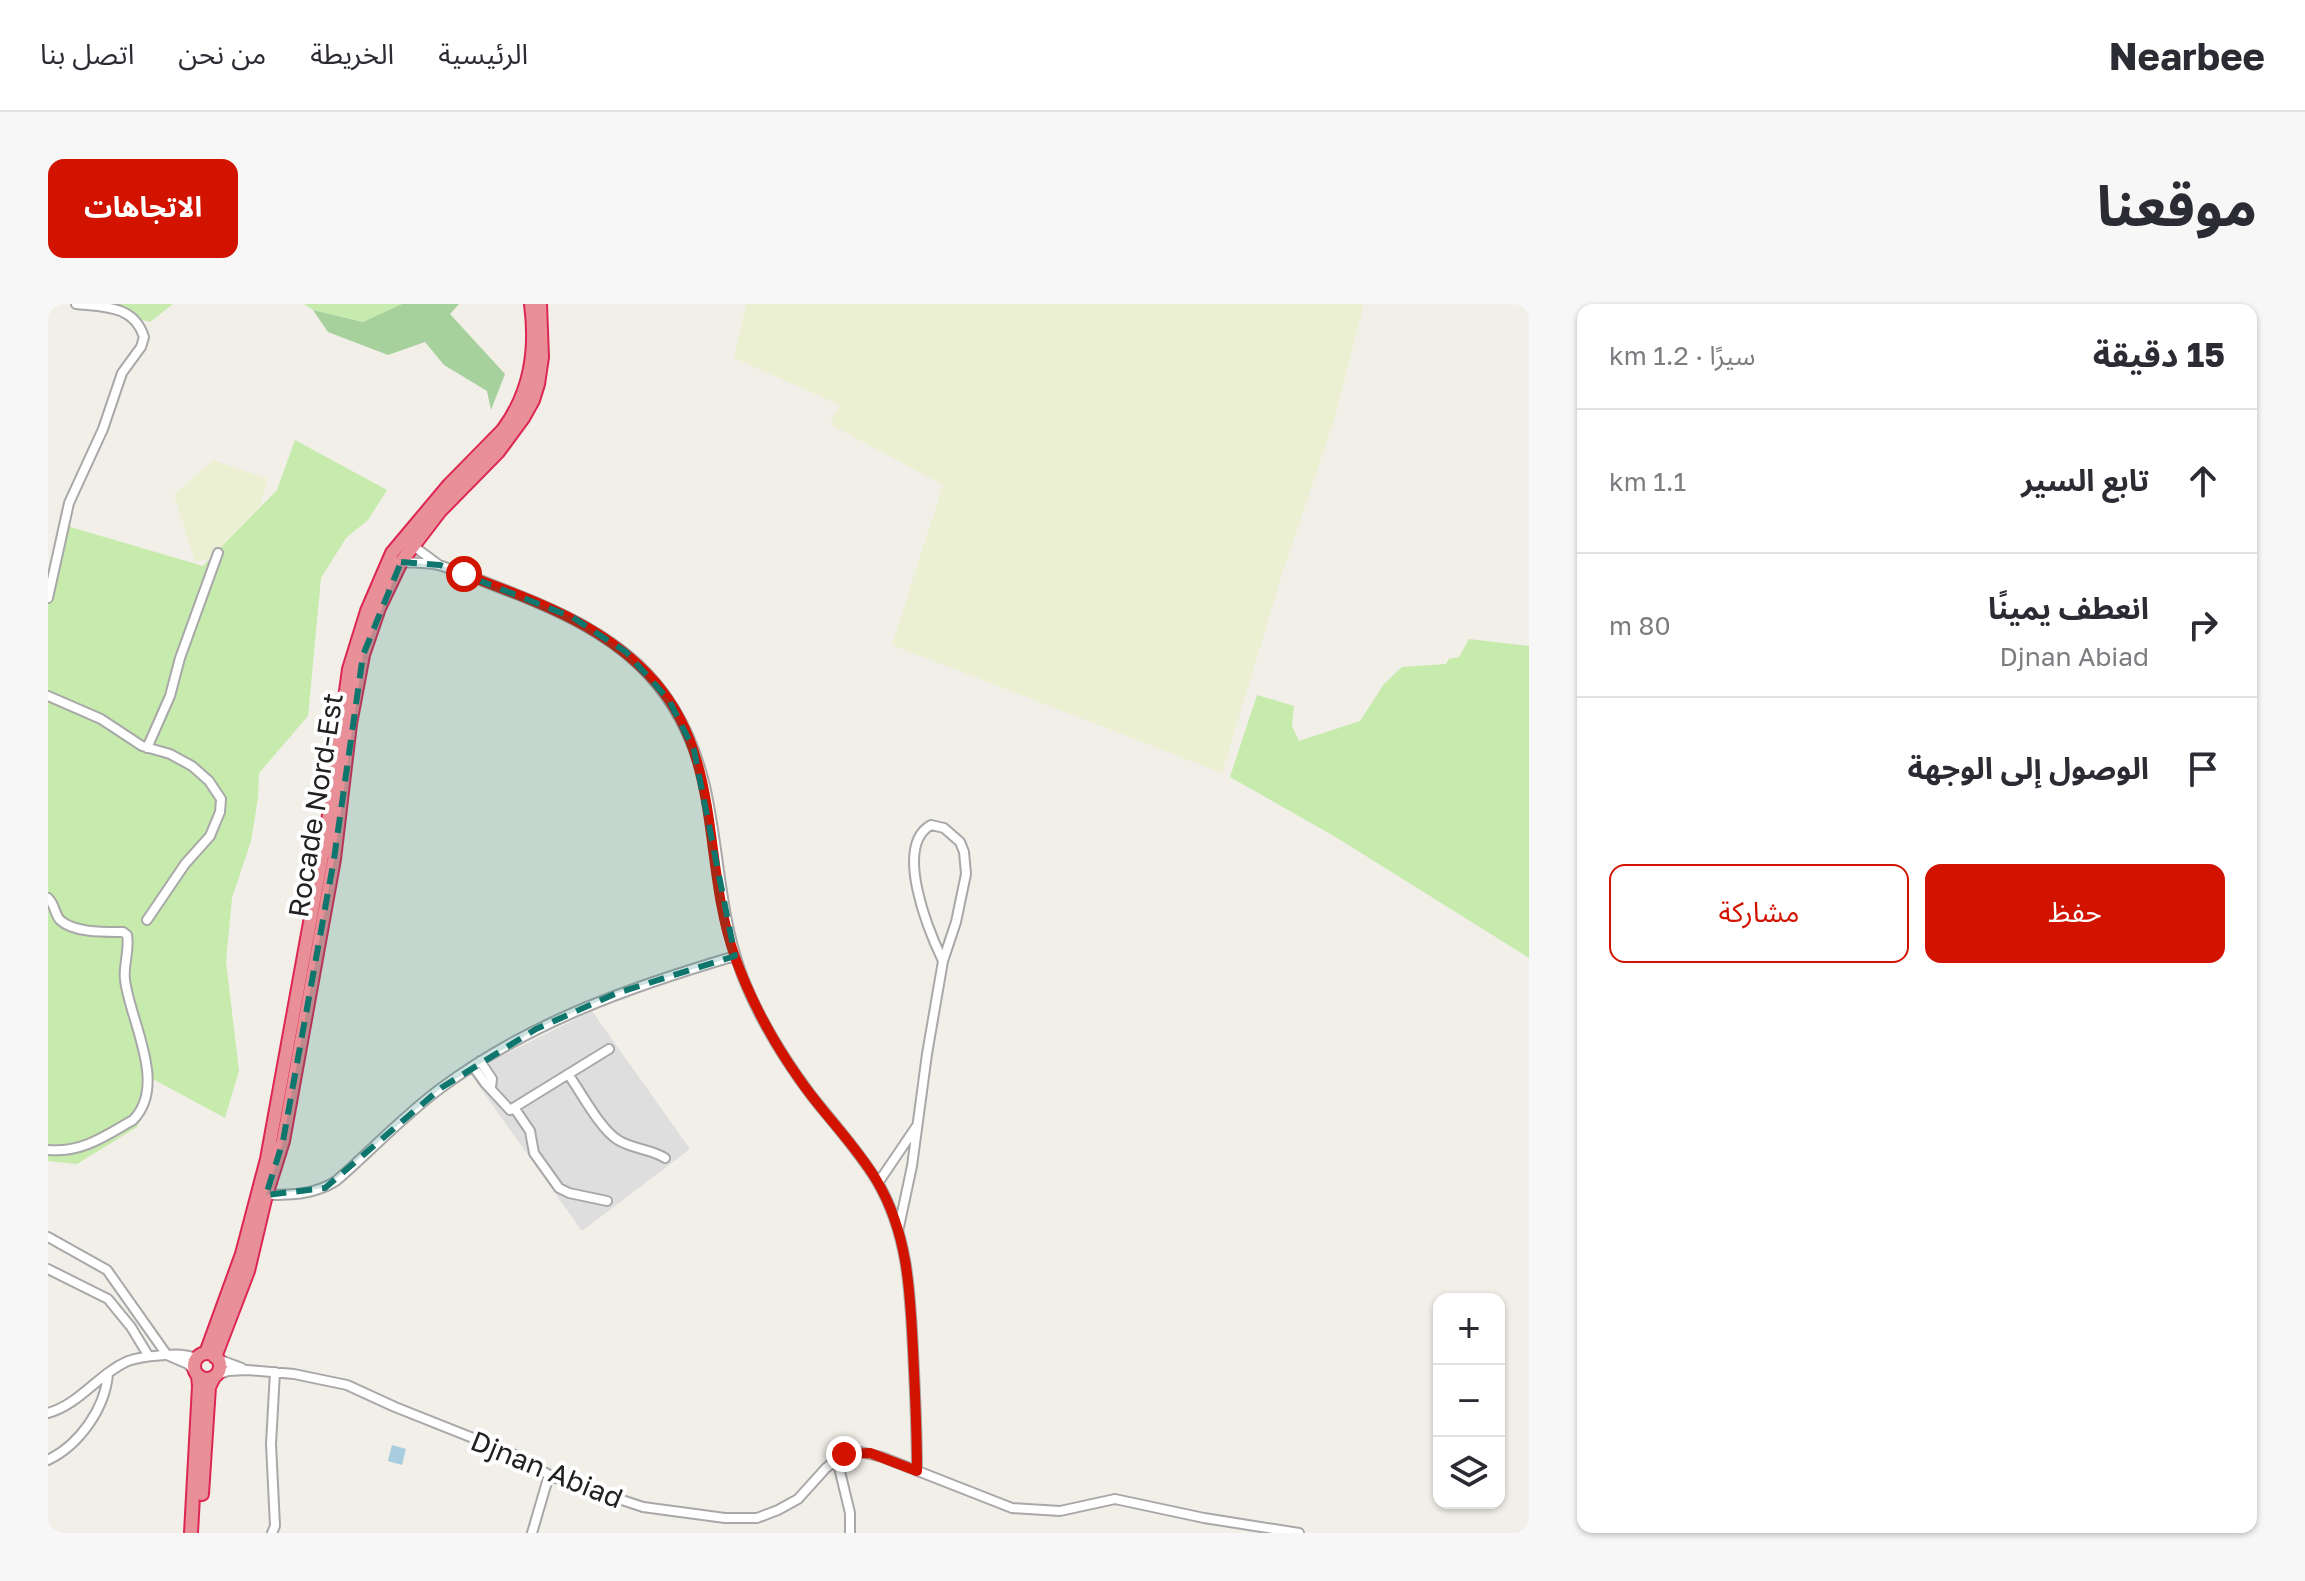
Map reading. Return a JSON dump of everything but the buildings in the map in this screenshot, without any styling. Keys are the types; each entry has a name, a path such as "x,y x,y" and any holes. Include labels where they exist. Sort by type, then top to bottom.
{"highway":[{"name":"Rocade Nord-Est","path":"191,1533 199,1386 242,1254 267,1159 327,829 349,669 367,611 392,553 409,530 516,413 532,363 531,304"},
{"name":"Rocade Nord-Est","path":"205,1362 248,1271 283,1141 334,859 350,724 363,655 379,608 412,545 440,511 498,452 528,409 538,384 542,357 540,304"},
{"path":"205,1362 207,1380 215,1376"},
{"path":"199,1533 209,1387 220,1369 205,1362"}],"street":[{"path":"48,598 69,503 103,429 122,373 141,347 144,337 134,318 124,312 111,307 76,304"},
{"path":"412,545 440,565 592,628 626,652 669,700 689,737 705,786 723,911 748,991 771,1036 800,1080 848,1139 878,1183 899,1229 909,1282 917,1471"},
{"path":"147,748 173,688 180,658 218,553"},
{"path":"401,562 440,565"},
{"path":"48,696 101,719 147,748 170,754 203,775 221,803 210,836 185,864 147,920"},
{"path":"899,1229 912,1166 943,961 962,900 966,862 955,836 944,828 931,825 920,836 915,847 914,873 933,941 943,961"},
{"path":"48,898 66,924 127,935 125,980 148,1071 145,1101 133,1120 82,1148 48,1150"},
{"path":"266,1195 305,1193 325,1188 413,1110 477,1063 536,1029 653,980 735,956"},
{"path":"477,1063 485,1083 506,1108 515,1109 609,1049"},
{"path":"568,1074 614,1137 665,1158"},
{"path":"515,1109 530,1131 534,1153 559,1188 607,1201"},
{"path":"878,1183 917,1125"},
{"path":"48,1237 107,1270 167,1355"},
{"path":"48,1269 108,1299 131,1327 148,1355"},
{"path":"48,1413 65,1407 123,1363 148,1355 179,1353 205,1362 247,1370"},
{"path":"215,1376 228,1371 247,1370"},
{"name":"Djnan Abiad","path":"247,1370 275,1372 356,1388 395,1407 513,1454 549,1475 643,1507 725,1518 757,1518 798,1499 837,1459"},
{"path":"272,1533 275,1526 271,1444 275,1372"},
{"path":"48,1460 65,1451 84,1432 107,1383 108,1374"},
{"path":"850,1533 850,1513 837,1459 844,1454 861,1452 1012,1508 1060,1511 1115,1499 1204,1518 1299,1533"},
{"path":"532,1533 549,1475"}],"highlighted area":[{"path":"401,562 440,565 572,617 626,652 669,700 694,750 735,956 617,993 536,1029 441,1088 325,1188 266,1195 283,1141 334,859 363,655"}],"shaded area":[{"path":"592,1011 690,1149 582,1231 469,1072"}],"green space":[{"path":"86,304 173,304 150,322"},
{"path":"304,304 402,304 364,322 313,310"},
{"path":"402,304 459,304 450,314 505,374 491,410 487,391 444,365 425,342 388,355 328,332 313,310 363,322"},
{"path":"746,304 1364,304 1335,417 1280,581 1222,773 892,645 943,485 830,424 840,405 734,358"},
{"path":"295,440 387,490 368,520 346,538 321,578 308,716 259,773 251,841 232,898 226,961 239,1071 225,1118 151,1078 153,1092 137,1127 77,1164 48,1161 48,579 67,526 203,566 277,490"},
{"path":"213,460 268,479 256,516 221,557 195,561 174,495"},
{"path":"1469,639 1529,646 1529,958 1334,836 1230,777 1257,695 1294,706 1292,726 1299,741 1360,721 1384,684 1402,667 1446,664 1449,659 1459,657"}],"water":[{"path":"392,1445 406,1449 402,1465 388,1461"}],"route":[{"path":"464,574 572,617 612,641 656,683 689,737 705,786 723,911 748,991 771,1036 800,1080 865,1161 891,1210 904,1246 909,1282 917,1471 870,1453 844,1454"}]}
